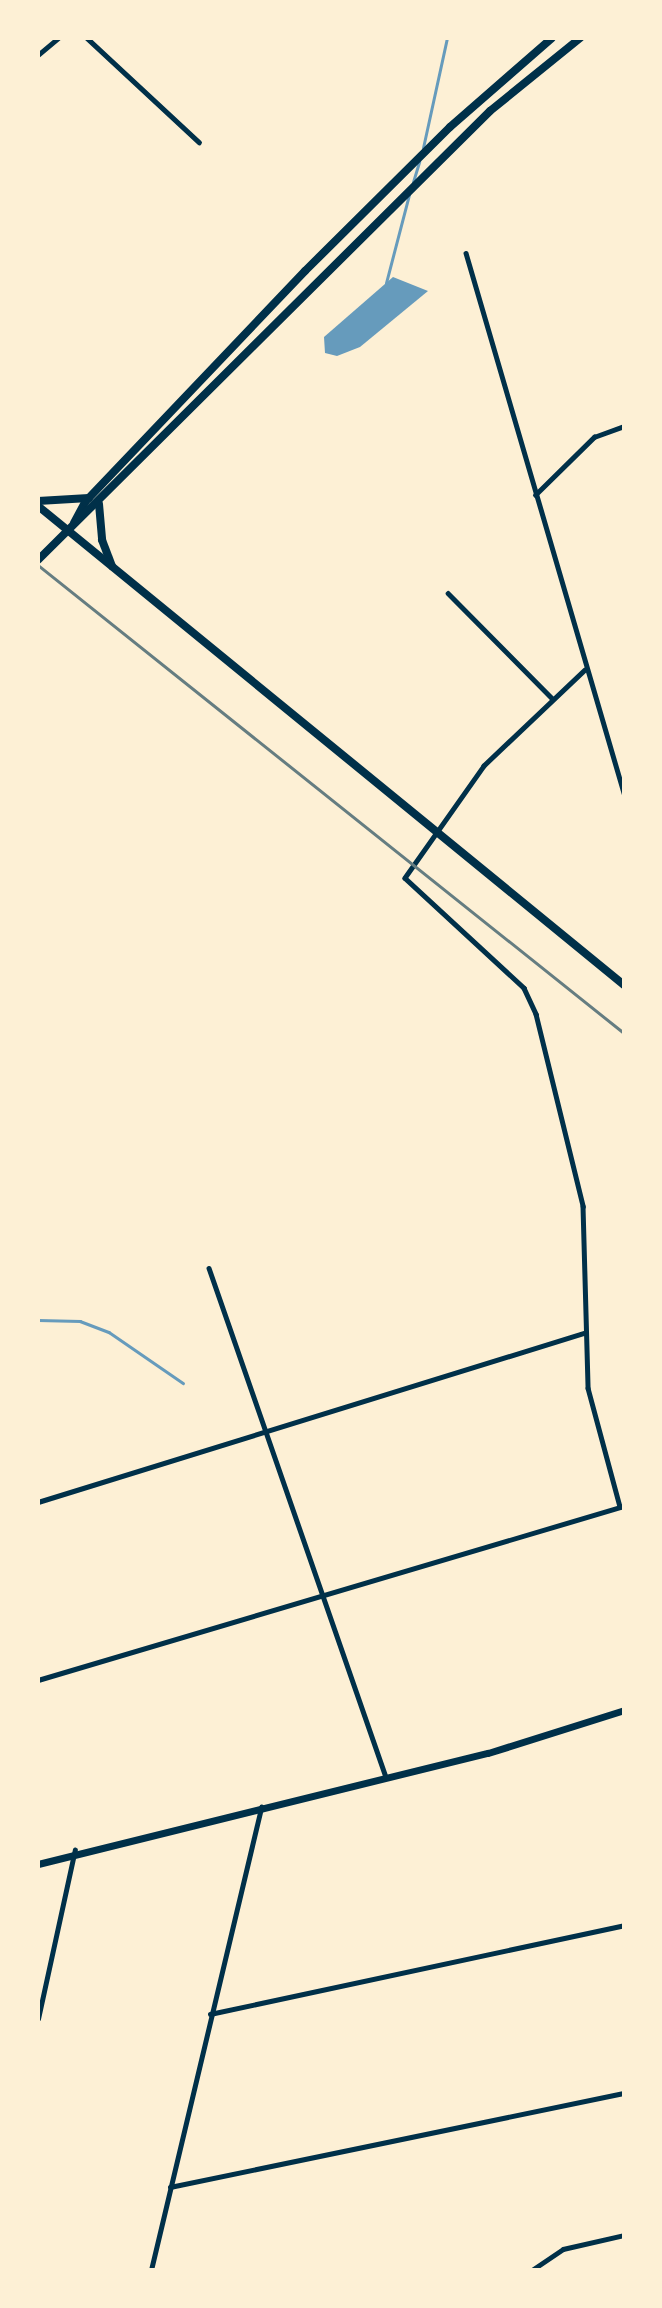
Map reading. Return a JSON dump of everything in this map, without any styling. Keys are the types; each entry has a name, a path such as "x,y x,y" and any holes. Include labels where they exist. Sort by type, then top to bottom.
{"main road":[{"path":"69,532 89,498 354,222 552,38"},
{"path":"38,560 100,503 490,111 580,38"},
{"path":"38,501 89,498"},
{"path":"100,503 102,540 114,569"},
{"path":"38,506 624,985"},
{"path":"38,1864 75,1850 387,1778 624,1710"}],"street":[{"path":"38,55 58,38"},
{"path":"87,38 199,142"},
{"path":"466,253 534,495 624,793"},
{"path":"534,495 578,450 624,426"},
{"path":"448,593 553,699"},
{"path":"42,1679 622,1506 592,1409 584,1333 583,1206 536,1014 507,971 408,885 405,878 434,829 484,766 586,670"},
{"path":"209,1268 387,1778"},
{"path":"38,1502 584,1333"},
{"path":"151,2270 262,1805"},
{"path":"38,2019 75,1850"},
{"path":"210,2014 624,1925"},
{"path":"170,2187 624,2093"},
{"path":"532,2270 562,2249 624,2235"}],"water":[{"path":"393,277 428,291 360,347 337,356 325,353 324,337"}],"waterway":[{"path":"423,148 447,38"},
{"path":"413,182 419,162"},
{"path":"386,283 409,195"},
{"path":"38,1320 80,1321 109,1332 183,1383"}],"railway":[{"path":"38,565 624,1033"}]}
